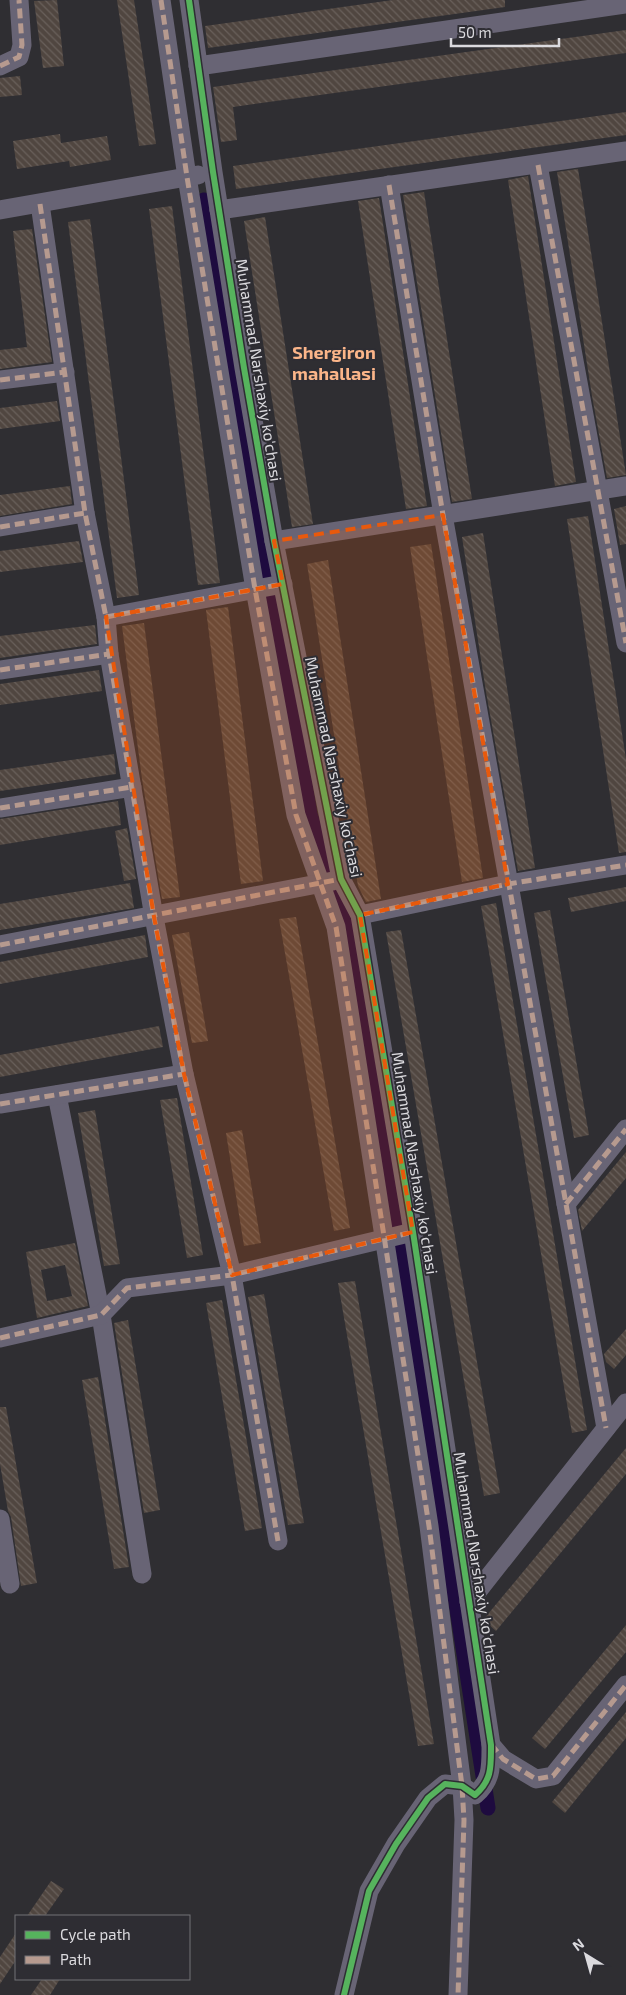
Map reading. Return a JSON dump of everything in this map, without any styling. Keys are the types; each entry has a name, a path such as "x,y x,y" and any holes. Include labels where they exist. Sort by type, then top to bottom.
{"street":[{"path":"0,66 19,57 22,45 19,0"},
{"path":"160,0 187,177 255,589 296,815 322,883 336,927 429,1526 462,1786 464,1820 458,1995"},
{"name":"Muhammad Narshaxiy ko'chasi","path":"189,0 213,172 274,541 341,879 360,915 413,1232 492,1745 490,1772 484,1787 474,1795 462,1786"},
{"path":"198,66 626,4"},
{"path":"219,210 626,151"},
{"path":"538,165 626,643"},
{"path":"0,210 213,172"},
{"path":"389,186 508,884 606,1428"},
{"path":"40,204 85,513 106,617 109,654 154,917 184,1074 232,1274 278,1541"},
{"path":"0,380 65,372"},
{"path":"274,541 626,486"},
{"path":"0,526 85,513"},
{"path":"106,617 283,584"},
{"path":"0,670 109,654"},
{"path":"0,808 132,788"},
{"path":"360,915 508,884 626,865"},
{"path":"0,945 154,917 341,879"},
{"path":"0,1104 184,1074"},
{"path":"57,1095 101,1316 142,1574"},
{"path":"566,1204 626,1129"},
{"path":"0,1338 101,1316 127,1288 232,1274 413,1232"},
{"name":"Muhammad Narshaxiy ko'chasi","path":"469,1602 626,1403"},
{"path":"0,1519 10,1584"},
{"path":"492,1745 503,1759 536,1779 553,1776 626,1685"},
{"path":"344,1995 369,1891 396,1844 428,1798 445,1784 462,1786"}],"highlighted area":[{"path":"443,515 508,884 360,915 413,1232 232,1275 184,1074 154,917 106,617 283,584 274,541"}],"building":[{"path":"57,0 64,66 43,68 34,1"},
{"path":"117,0 134,0 156,144 139,146"},
{"path":"393,0 505,0 505,7 208,48 205,26"},
{"path":"626,30 626,53 233,107 237,140 221,142 213,87"},
{"path":"20,76 22,95 0,97 0,78"},
{"path":"626,112 626,135 236,189 233,166"},
{"path":"60,134 61,143 107,136 111,160 70,167 69,161 17,169 13,141"},
{"path":"578,169 626,475 607,478 592,396 557,172"},
{"path":"528,176 576,482 555,486 508,180"},
{"path":"424,192 472,499 452,502 403,195"},
{"path":"379,198 427,506 406,509 358,201"},
{"path":"172,206 220,583 198,585 149,209"},
{"path":"265,217 313,524 292,527 244,221"},
{"path":"90,219 139,595 117,598 68,222"},
{"path":"32,229 52,362 0,369 0,350 27,347 13,231"},
{"path":"57,401 60,421 0,429 0,408"},
{"path":"70,486 72,504 0,516 0,495"},
{"path":"626,506 626,544 620,545 614,509"},
{"path":"588,516 626,759 626,852 619,853 567,519"},
{"path":"483,533 535,868 518,871 486,692 462,537"},
{"path":"79,541 83,562 0,572 0,551"},
{"path":"431,544 483,878 462,882 410,547"},
{"path":"328,560 381,899 366,902 358,886 307,564"},
{"path":"228,607 263,881 241,884 206,610"},
{"path":"144,623 180,897 162,899 142,779 122,626"},
{"path":"95,625 97,644 0,658 0,636"},
{"path":"99,670 102,691 0,705 0,684"},
{"path":"114,754 116,774 0,791 0,770"},
{"path":"118,801 121,825 0,845 0,819"},
{"path":"127,828 136,879 124,881 115,831"},
{"path":"130,883 134,908 0,930 0,904"},
{"path":"626,887 626,901 571,912 568,898"},
{"path":"496,903 587,1430 572,1433 481,906"},
{"path":"550,910 589,1135 574,1138 534,913"},
{"path":"296,917 350,1228 334,1231 279,919"},
{"path":"401,930 500,1493 484,1496 386,932"},
{"path":"189,932 208,1041 192,1043 172,935"},
{"path":"145,935 148,957 0,984 0,962"},
{"path":"159,1026 163,1047 0,1077 0,1055"},
{"path":"177,1098 203,1255 187,1258 160,1100"},
{"path":"95,1110 120,1264 104,1266 78,1113"},
{"path":"242,1130 261,1243 244,1246 226,1133"},
{"path":"626,1152 626,1178 582,1231 578,1210"},
{"path":"75,1243 88,1306 37,1318 26,1252","holes":["65,1265 72,1296 47,1301 41,1270"]},
{"path":"355,1281 434,1744 418,1746 338,1283"},
{"path":"264,1294 304,1523 288,1525 248,1297"},
{"path":"222,1300 262,1528 245,1531 206,1303"},
{"path":"128,1320 160,1510 144,1513 114,1323"},
{"path":"626,1329 626,1355 614,1369 606,1362 604,1354"},
{"path":"98,1377 129,1567 114,1569 82,1380"},
{"path":"0,1407 6,1407 37,1583 21,1586 11,1517 8,1511 0,1464"},
{"path":"626,1448 626,1474 496,1631 483,1620"},
{"path":"626,1625 626,1652 545,1749 532,1738"},
{"path":"626,1712 626,1738 565,1813 552,1802"},
{"path":"51,1881 64,1889 46,1915 28,1915"},
{"path":"15,1934 15,1962 0,1984 0,1957"},
{"path":"41,1980 59,1980 50,1995 31,1995"}],"waterway":[{"path":"204,200 266,574"},
{"path":"271,600 288,680 310,814 356,947 392,1207 488,1808"}],"marked path":[{"path":"0,66 19,57 22,45 19,0"},
{"path":"161,0 187,177 255,589 296,815 336,927 429,1526 462,1786 464,1820 458,1995"},
{"path":"538,165 626,643"},
{"path":"389,185 443,515 606,1428"},
{"path":"40,204 85,513 106,617 109,654 154,917 184,1074 232,1275 278,1541"},
{"path":"0,380 65,372"},
{"path":"0,527 85,513"},
{"path":"106,617 283,584"},
{"path":"0,670 109,654"},
{"path":"0,808 132,787"},
{"path":"360,915 508,884 626,865"},
{"path":"0,945 341,879"},
{"path":"0,1104 184,1074"},
{"path":"566,1204 626,1129"},
{"path":"0,1338 101,1315 127,1288 232,1275 413,1232"},
{"path":"491,1744 503,1759 536,1779 553,1776 626,1685"}],"cycle path":[{"path":"189,0 213,172 274,541 341,879 360,915 413,1232 491,1745 488,1778 481,1789 475,1795 462,1786 445,1784 428,1798 396,1844 369,1891 344,1995"}],"district":[{"name":"Shergiron mahallasi","path":"334,363"}]}
